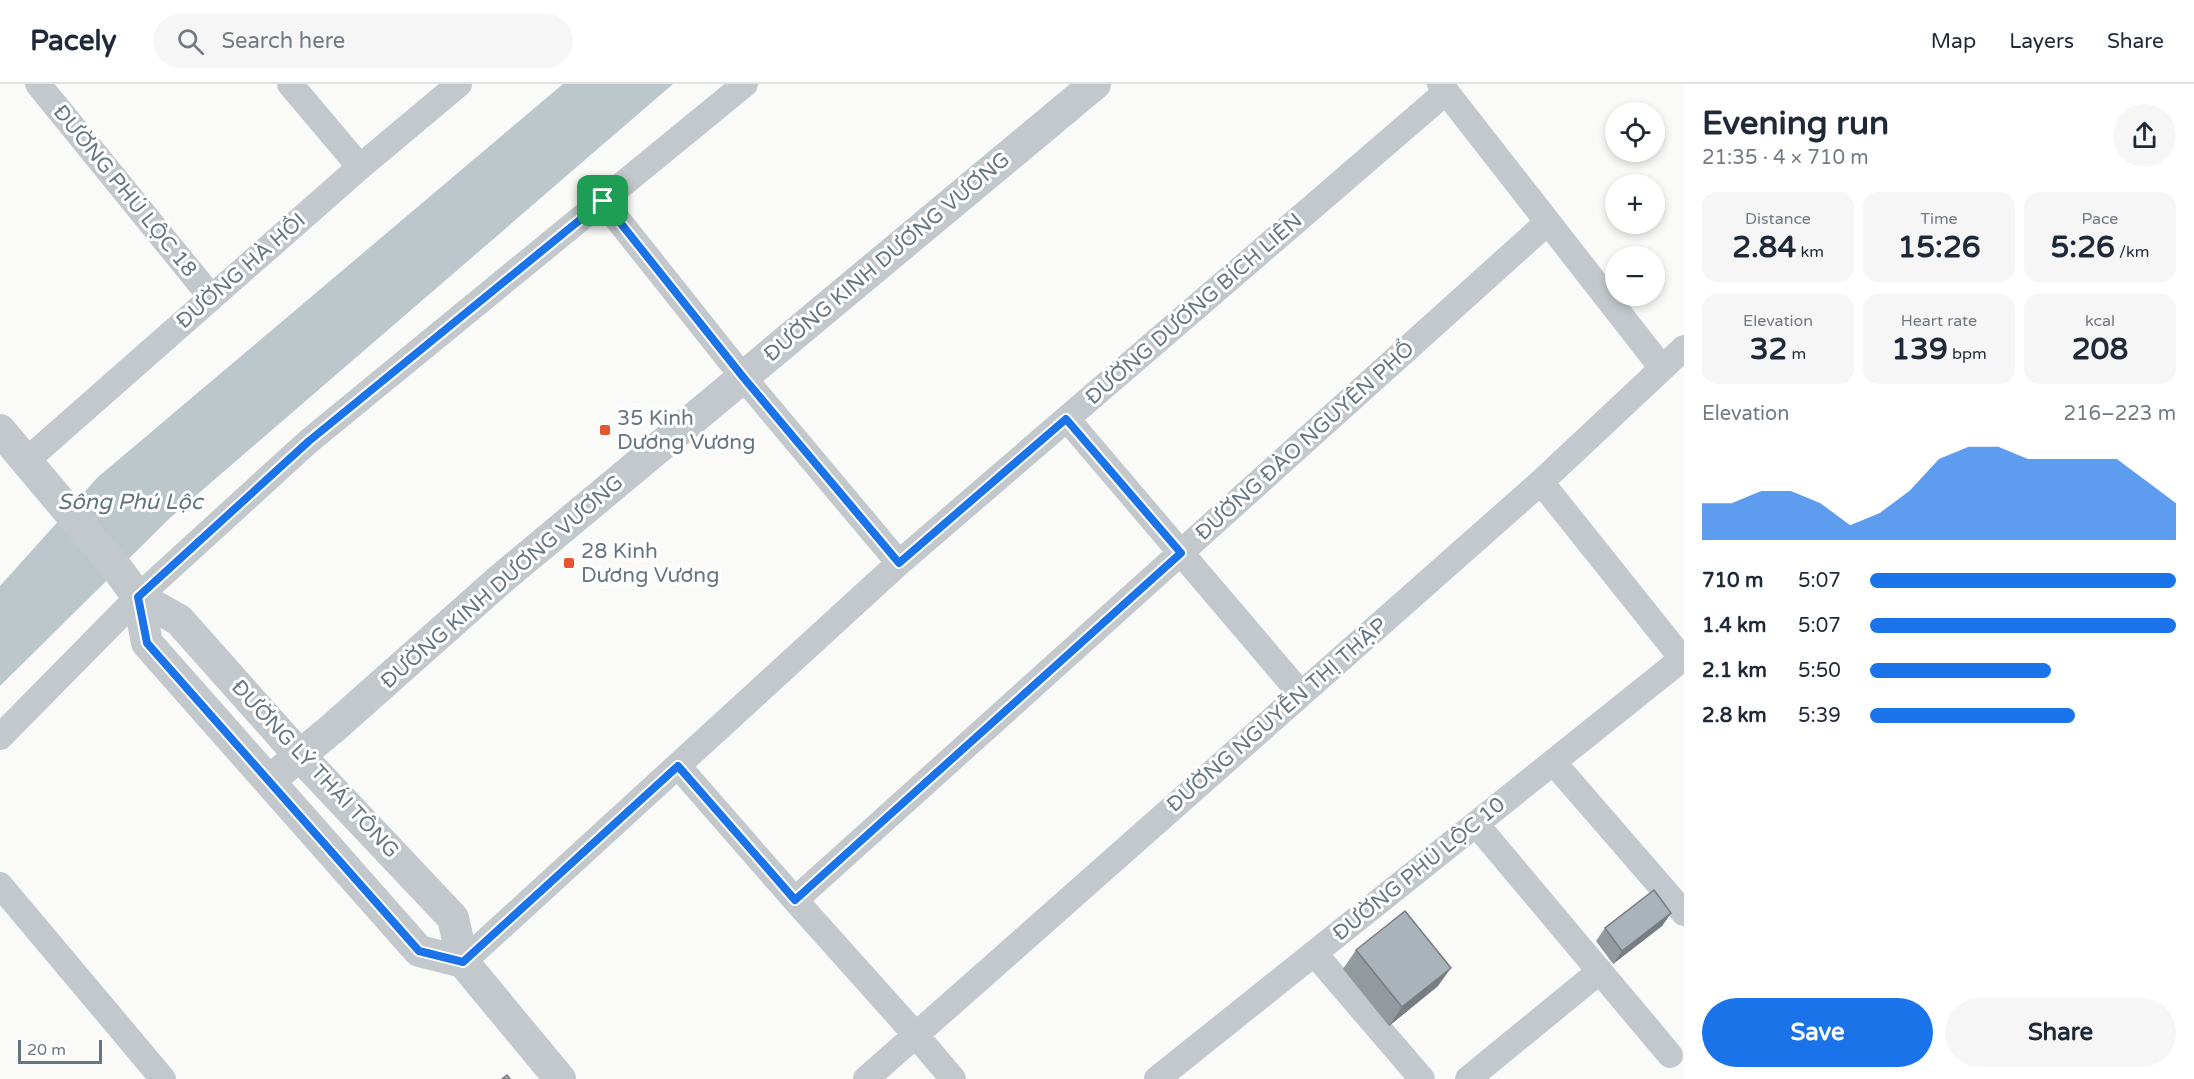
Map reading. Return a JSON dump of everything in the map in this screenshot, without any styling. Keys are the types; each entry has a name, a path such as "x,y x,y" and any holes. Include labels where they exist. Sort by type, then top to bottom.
{"street":[{"name":"ĐƯỜNG PHÚ LỘC 18","path":"38,84 211,297"},
{"path":"290,84 360,167"},
{"name":"ĐƯỜNG HÀ HỒI","path":"26,461 360,167 459,84"},
{"path":"0,737 138,597 309,441 745,84"},
{"name":"ĐƯỜNG KINH DƯƠNG VƯƠNG","path":"268,781 300,756 502,578 1095,84"},
{"path":"1443,88 1662,368"},
{"name":"ĐƯỜNG DƯƠNG BÍCH LIÊN","path":"463,962 899,563 1443,88"},
{"path":"603,201 743,377 899,563"},
{"name":"ĐƯỜNG ĐÀO NGUYÊN PHỔ","path":"795,900 1548,222"},
{"name":"ĐƯỜNG NGUYỄN THỊ THẬP","path":"866,1079 1541,482 1684,348"},
{"path":"1066,419 1301,694"},
{"name":"ĐƯỜNG LÝ THÁI TÔNG","path":"0,430 138,597 179,620 300,756 453,918 463,962 560,1079"},
{"path":"1541,482 1683,660"},
{"name":"ĐƯỜNG LÝ THÁI TÔNG","path":"138,597 147,643 419,951 463,962"},
{"name":"ĐƯỜNG PHÚ LỘC 10","path":"1157,1079 1683,660"},
{"path":"1553,762 1684,914"},
{"path":"678,766 953,1079"},
{"path":"1476,824 1670,1055"},
{"path":"0,885 164,1079"},
{"path":"1314,953 1422,1079"},
{"path":"1468,1079 1600,971"}],"water":[{"name":"Sông Phú Lộc","path":"563,84 673,84 170,518 0,686 0,586 98,477"}],"building":[{"path":"1654,890 1671,913 1622,951 1605,928"},
{"path":"1405,911 1451,968 1402,1007 1356,950"}],"place":[{"name":"35 Kinh Dương Vương","path":"605,430"},
{"name":"28 Kinh Dương Vương","path":"569,563"}],"route":[{"path":"603,201 743,377 899,563 1066,419 1181,553 795,900 678,766 463,962 419,951 147,643 138,597 309,441 603,201"}]}
